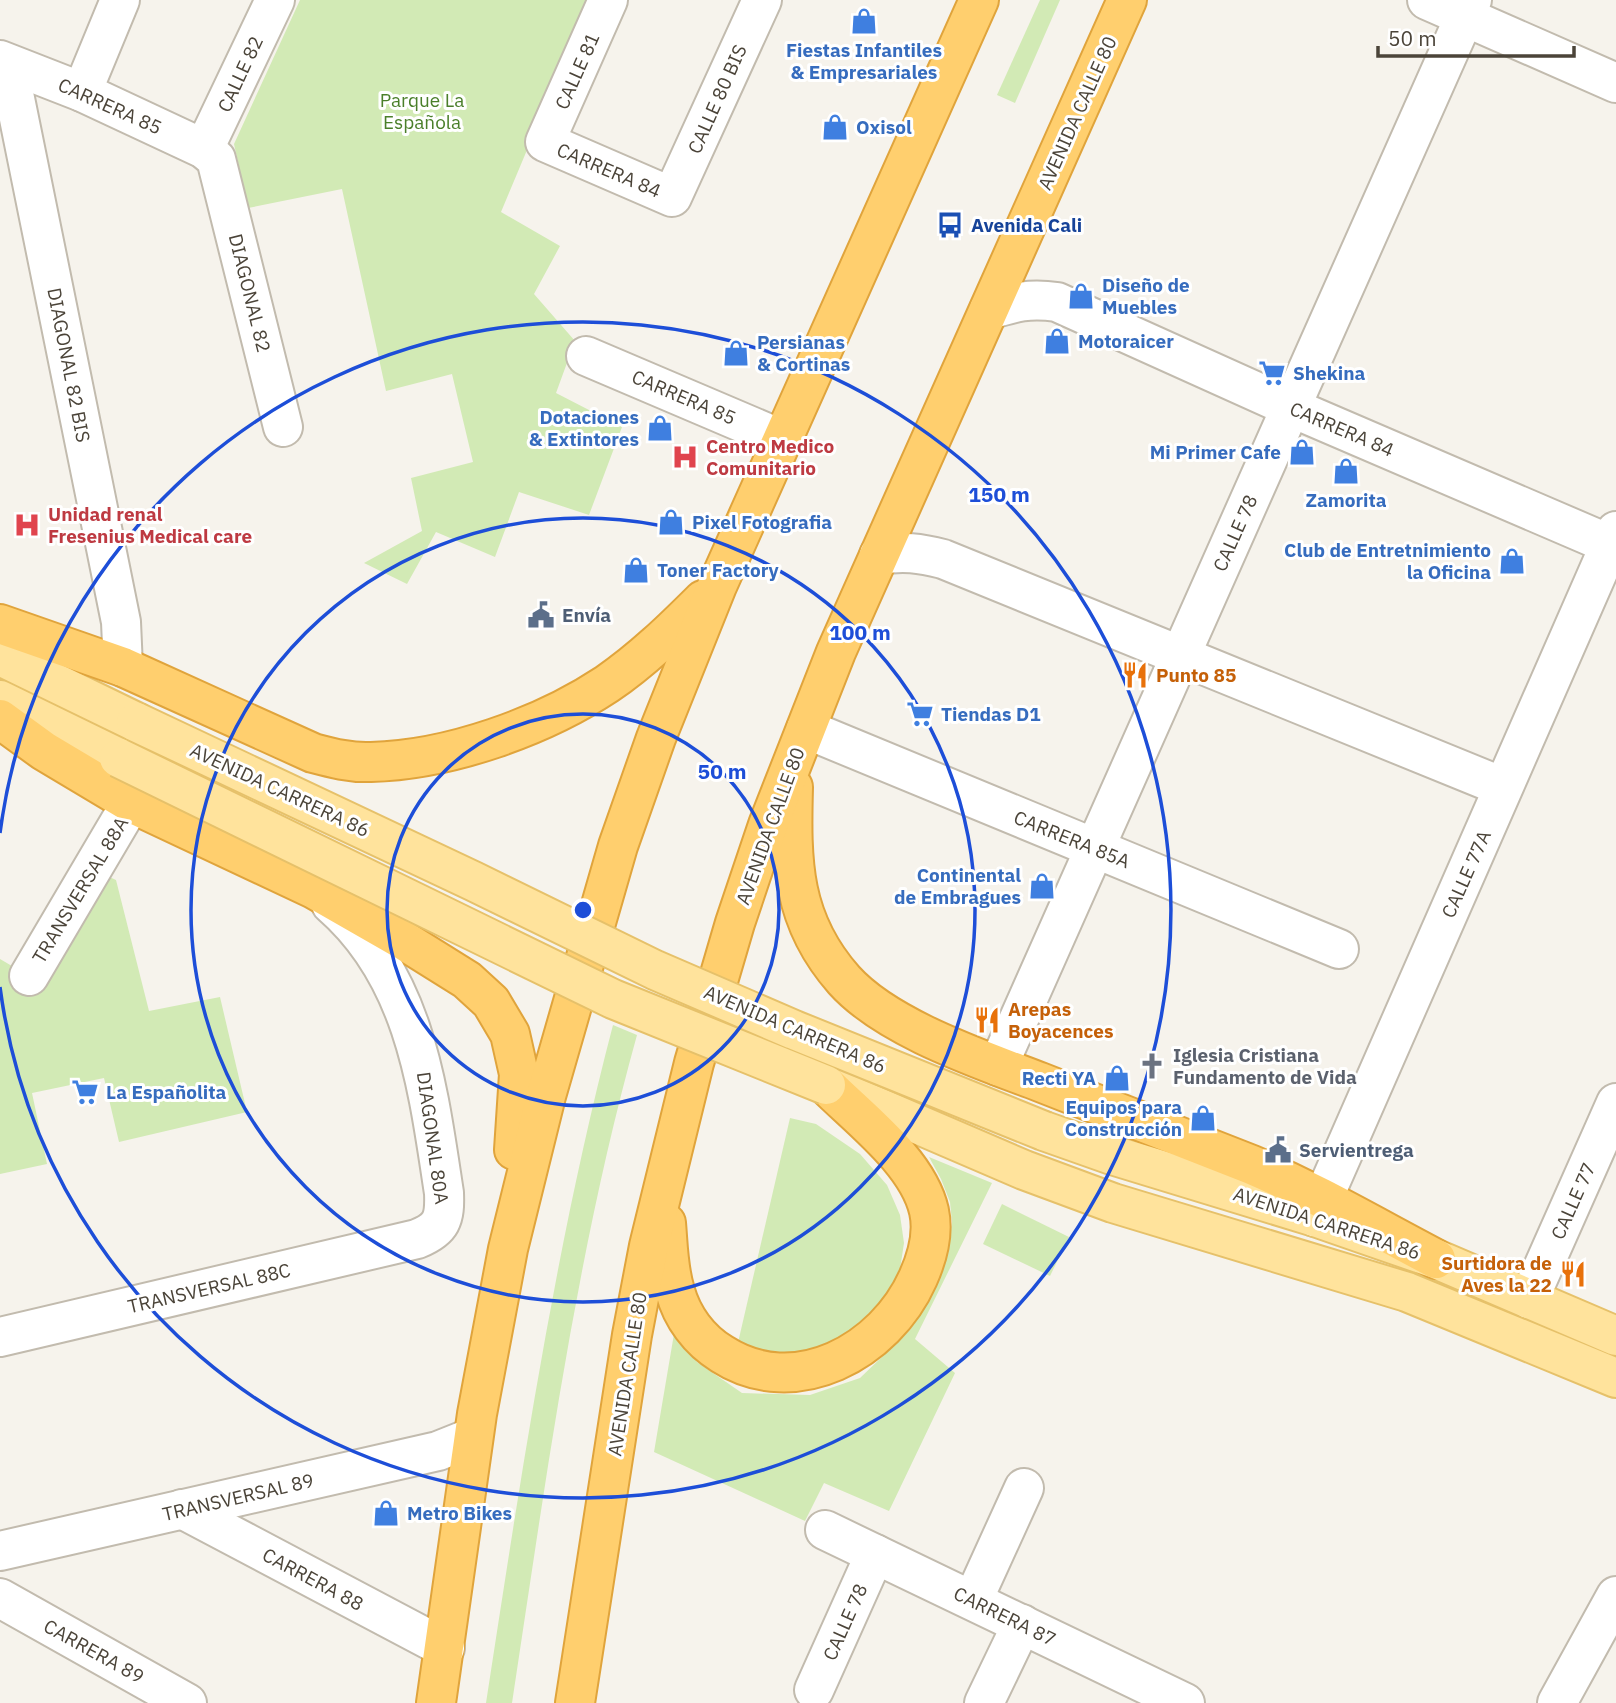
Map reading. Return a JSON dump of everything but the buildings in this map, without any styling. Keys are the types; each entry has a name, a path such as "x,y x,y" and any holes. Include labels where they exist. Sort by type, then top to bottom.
{"highway":[{"path":"436,1703 473,1437 508,1249 546,1096 613,859 656,738 717,586 979,0"},
{"name":"AVENIDA CALLE 80","path":"575,1703 632,1335 664,1179 720,971 768,825 800,743 879,555 1127,0"},
{"path":"0,624 123,667 313,753 369,763 416,758 454,749 507,733 559,710 606,684 661,642 717,586"},
{"path":"0,719 44,751 131,803 314,889 403,940 467,981 491,1002 510,1034 519,1074 508,1249"},
{"path":"800,743 792,838 794,879 799,902 817,942 844,980 890,1017 998,1066 1254,1166 1319,1208 1436,1259"},
{"path":"664,1179 670,1273 675,1294 694,1329 711,1347 751,1369 767,1373 795,1373 844,1357 869,1343 904,1304 925,1261 930,1236 929,1213 922,1192 895,1153 826,1085"}],"main road":[{"name":"AVENIDA CARRERA 86","path":"0,656 655,970 794,1030 1112,1156 1319,1208"},
{"name":"AVENIDA CARRERA 86","path":"0,700 613,999 826,1085 1024,1170 1113,1203 1407,1292 1616,1378"},
{"name":"AVENIDA CARRERA 86","path":"1436,1259 1616,1336"}],"street":[{"path":"82,92 120,0"},
{"name":"CALLE 82","path":"210,154 275,0"},
{"name":"CALLE 81","path":"545,142 608,0"},
{"name":"CALLE 80 BIS","path":"672,197 762,0"},
{"path":"1427,0 1468,8 1616,83"},
{"name":"CALLE 78","path":"998,1066 1468,8"},
{"name":"CARRERA 85","path":"4,62 82,92 210,154"},
{"name":"DIAGONAL 82 BIS","path":"4,62 121,622 123,667"},
{"name":"CARRERA 84","path":"545,142 672,197"},
{"name":"DIAGONAL 82","path":"210,154 283,427"},
{"name":"CARRERA 84","path":"989,310 1022,300 1057,302 1290,407 1614,541"},
{"name":"CARRERA 85","path":"586,356 781,439"},
{"name":"CALLE 77A","path":"1319,1208 1614,541"},
{"path":"879,555 901,551 920,552 943,559 1503,788"},
{"name":"CARRERA 85A","path":"800,743 1095,848 1339,949"},
{"name":"TRANSVERSAL 88A","path":"29,976 131,803"},
{"name":"DIAGONAL 80A","path":"314,889 353,924 371,945 391,982 420,1056 427,1083 445,1211 440,1224 429,1234 417,1239"},
{"name":"CALLE 77","path":"1529,1299 1616,1103"},
{"name":"TRANSVERSAL 88C","path":"0,1337 417,1239"},
{"name":"TRANSVERSAL 89","path":"0,1551 438,1451 473,1437"},
{"path":"973,1600 1024,1488"},
{"name":"CARRERA 88","path":"182,1509 445,1648"},
{"name":"CARRERA 87","path":"825,1530 1177,1701"},
{"name":"CALLE 78","path":"814,1690 875,1554"},
{"path":"1558,1703 1616,1596"},
{"name":"CARRERA 89","path":"0,1598 187,1703"},
{"path":"984,1703 1021,1623"}],"green space":[{"name":"Parque La Española","path":"300,0 590,0 501,212 560,246 534,294 575,341 556,393 622,427 589,515 519,492 495,557 436,532 407,584 364,563 422,531 411,478 473,462 452,374 386,391 342,189 248,208 234,144"},
{"path":"1040,0 1060,0 1015,103 997,95"},
{"path":"92,869 116,880 149,1011 220,997 247,1112 119,1142 104,1078 32,1093 47,1164 0,1174 0,959 29,976"},
{"path":"613,1025 637,1035 597,1200 564,1367 512,1703 486,1703 541,1362 574,1193"},
{"path":"790,1118 816,1124 860,1154 887,1185 900,1215 904,1243 899,1276 880,1305 855,1332 797,1361 737,1347"},
{"path":"929,1157 992,1183 915,1339 955,1373 889,1511 824,1483 805,1521 654,1452 675,1328 697,1362 742,1393 810,1395 860,1378 910,1330 931,1294 949,1248 952,1222 950,1202"},
{"path":"1002,1204 1069,1237 1050,1276 983,1244"}],"place":[{"name":"Fiestas Infantiles & Empresariales","path":"864,21"},
{"name":"Oxisol","path":"835,127"},
{"name":"Avenida Cali","path":"950,225"},
{"name":"Diseño de Muebles","path":"1081,296"},
{"name":"Motoraicer","path":"1057,341"},
{"name":"Persianas & Cortinas","path":"736,353"},
{"name":"Shekina","path":"1272,373"},
{"name":"Dotaciones & Extintores","path":"660,428"},
{"name":"Mi Primer Cafe","path":"1302,452"},
{"name":"Centro Medico Comunitario","path":"685,457"},
{"name":"Zamorita","path":"1346,471"},
{"name":"Pixel Fotografia","path":"671,522"},
{"name":"Unidad renal Fresenius Medical care","path":"27,525"},
{"name":"Club de Entretnimiento la Oficina","path":"1512,561"},
{"name":"Toner Factory","path":"636,570"},
{"name":"Envía","path":"541,615"},
{"name":"Punto 85","path":"1135,675"},
{"name":"Tiendas D1","path":"920,714"},
{"name":"Continental de Embragues","path":"1042,886"},
{"name":"Arepas Boyacences","path":"987,1020"},
{"name":"Iglesia Cristiana Fundamento de Vida","path":"1152,1066"},
{"name":"Recti YA","path":"1117,1078"},
{"name":"La Españolita","path":"85,1092"},
{"name":"Equipos para Construcción","path":"1203,1118"},
{"name":"Servientrega","path":"1278,1150"},
{"name":"Surtidora de Aves la 22","path":"1573,1274"},
{"name":"Metro Bikes","path":"386,1513"}]}
